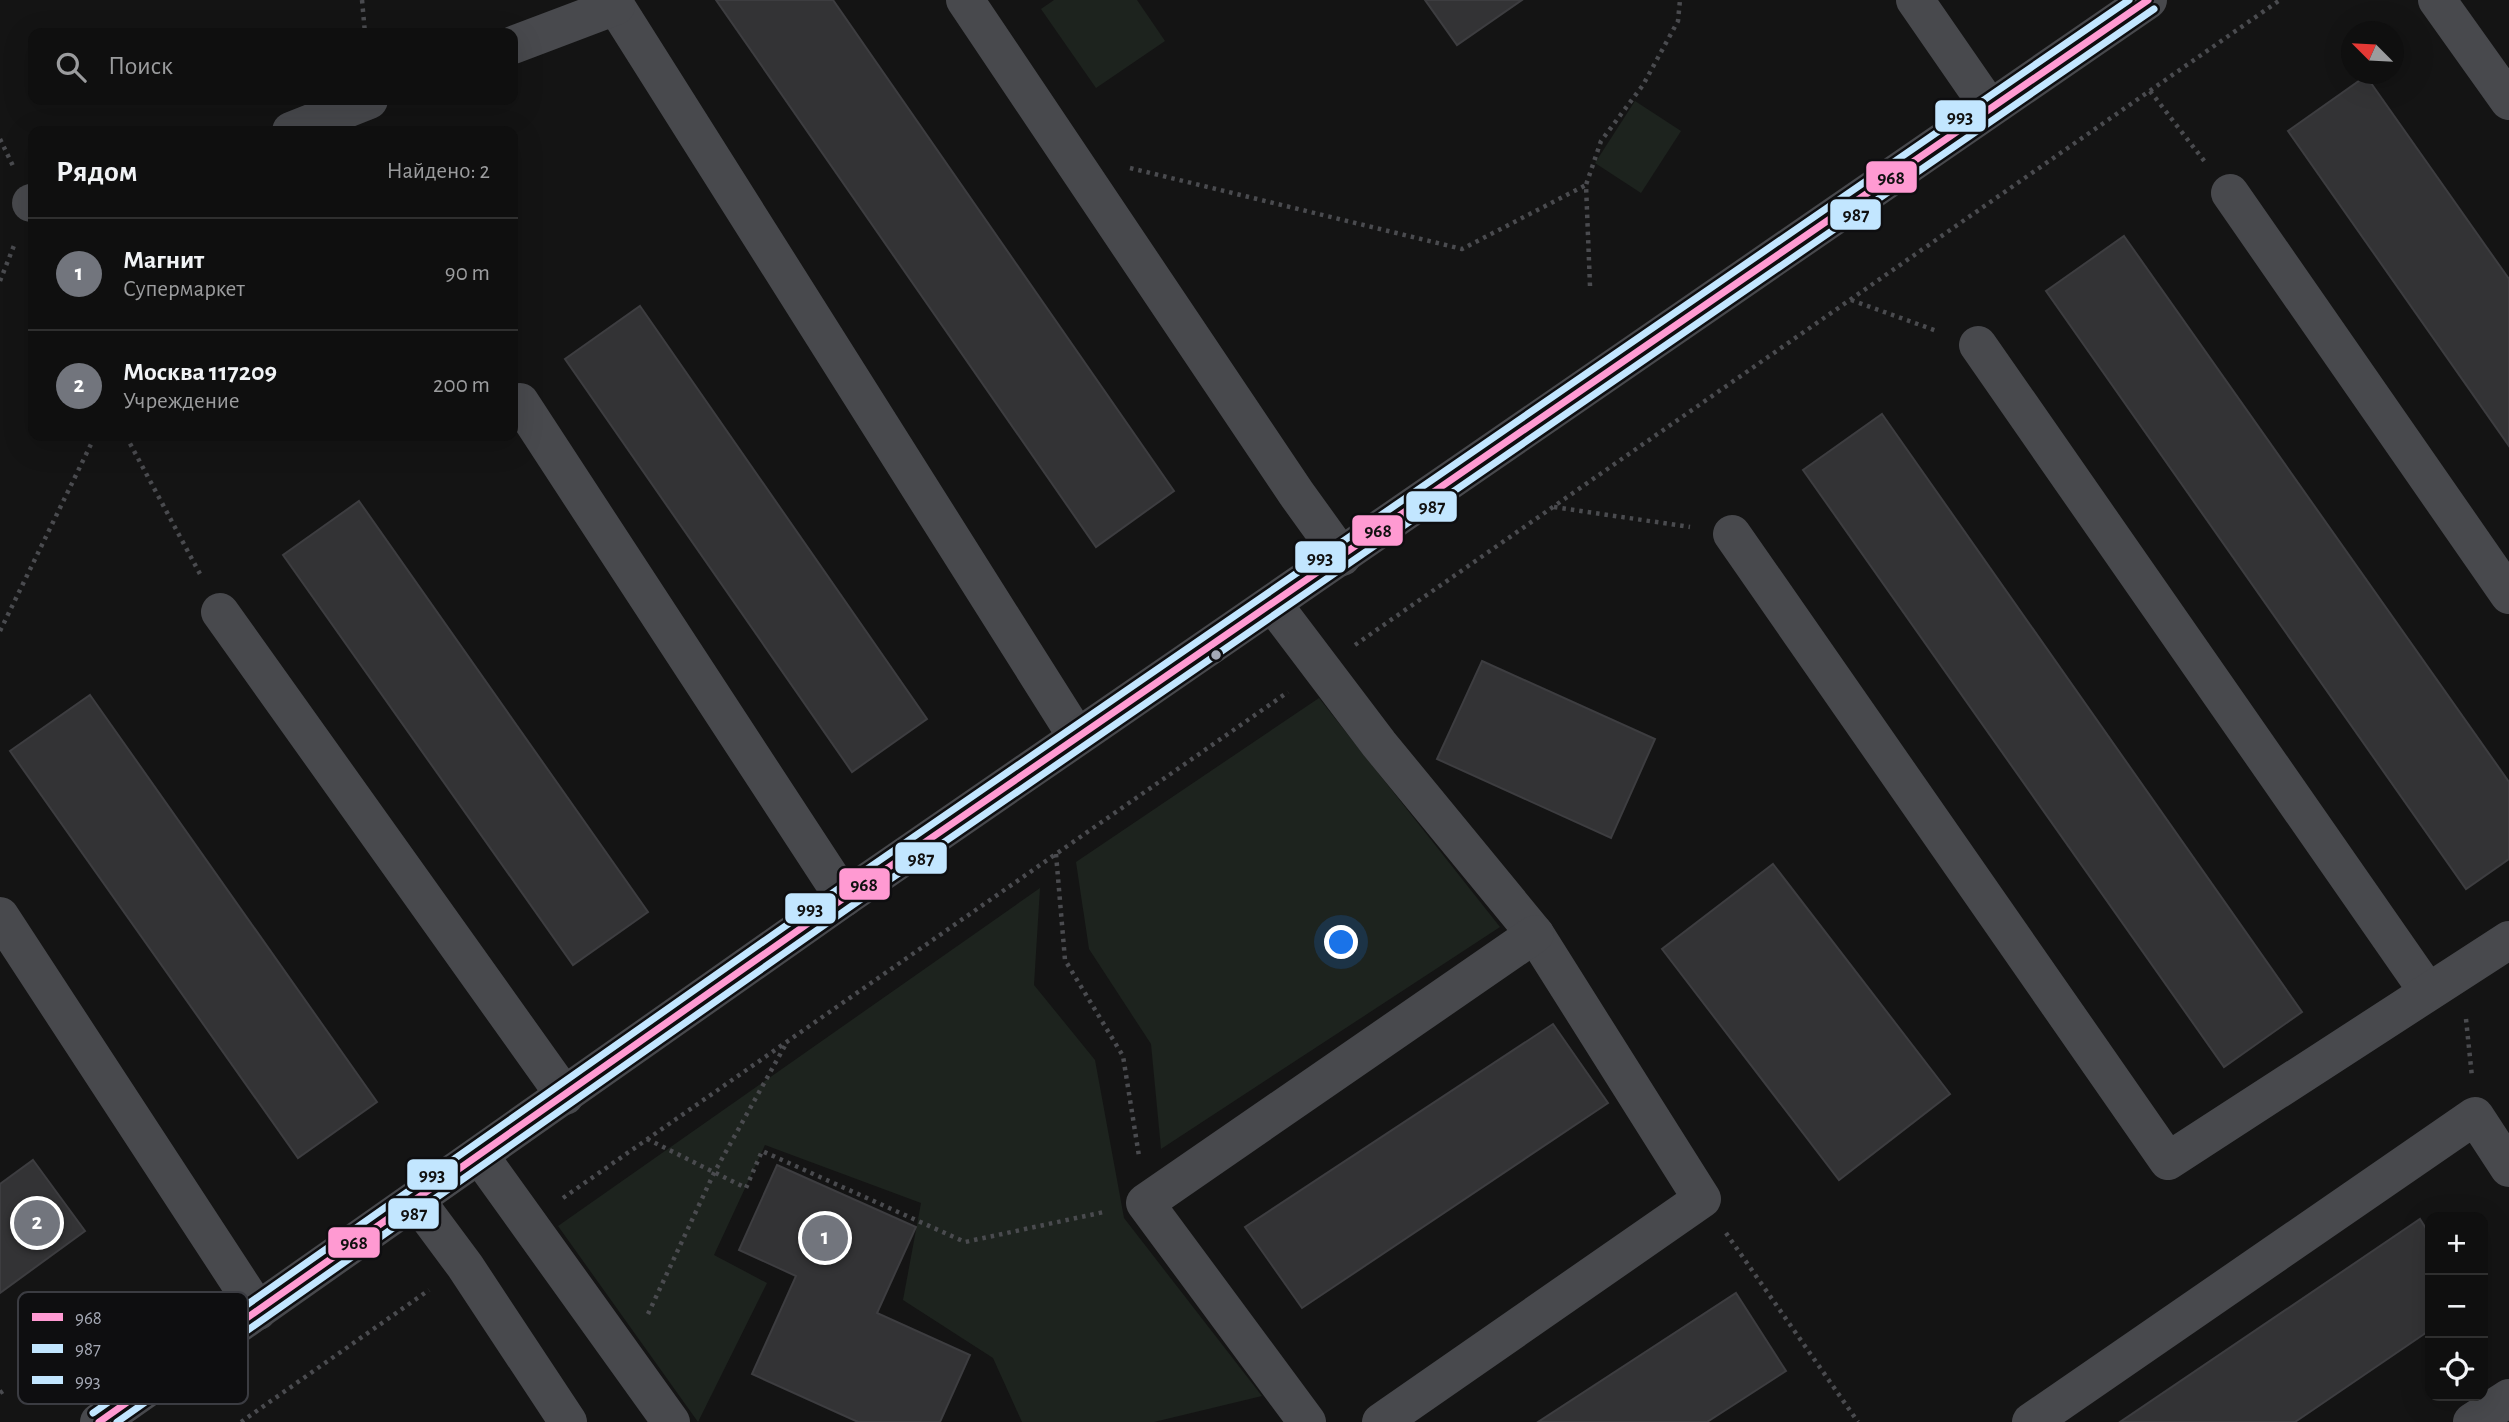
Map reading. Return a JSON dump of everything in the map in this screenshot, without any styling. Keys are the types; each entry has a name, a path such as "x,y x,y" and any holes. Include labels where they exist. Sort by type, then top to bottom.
{"street":[{"path":"965,0 1296,493 1342,557"},
{"path":"1915,0 1990,107"},
{"path":"248,1318 844,898 2148,0"},
{"path":"2437,0 2509,101"},
{"path":"518,43 614,3 1077,737"},
{"path":"304,126 356,105"},
{"path":"2230,192 2509,595"},
{"path":"1978,345 2428,992"},
{"path":"520,402 844,898"},
{"path":"1732,534 2168,1161 2509,940"},
{"path":"1273,604 1321,669 1535,934 1702,1199 1381,1422"},
{"path":"220,612 565,1096"},
{"path":"0,916 246,1292"},
{"path":"1307,1422 1146,1203 1535,934"},
{"path":"2031,1422 2475,1116 2509,1168"},
{"path":"481,1156 671,1422"},
{"path":"416,1200 465,1266 568,1422"},
{"path":"248,1296 258,1311"},
{"path":"2472,1422 2509,1398"},
{"path":"99,1422 125,1404"}],"path":[{"path":"362,0 365,28"},
{"path":"1590,286 1586,185 1601,141 1643,85 1678,21 1680,0"},
{"path":"528,1222 2280,0"},
{"path":"2150,91 2230,192"},
{"path":"1069,153 1462,249 1586,185"},
{"path":"1852,300 1978,345"},
{"path":"0,631 93,441"},
{"path":"130,441 220,612"},
{"path":"1554,507 1732,534"},
{"path":"647,1139 746,1188 762,1151 965,1242 1146,1203 1124,1056 1065,960 1056,853"},
{"path":"2462,970 2475,1116"},
{"path":"627,1360 714,1173 788,1041"},
{"path":"1702,1199 1858,1422"},
{"path":"241,1422 465,1266"}],"shaded area":[{"path":"1054,0 1137,0 1165,41 1096,88 1041,9"},
{"path":"1635,101 1681,131 1641,193 1595,163"},
{"path":"1319,698 1500,927 1161,1149 1151,1044 1089,949 1076,862"},
{"path":"1040,888 1034,985 1095,1060 1124,1218 1262,1396 1154,1422 1022,1422 993,1358 903,1300 921,1203 765,1145 714,1255 767,1283 698,1422 558,1226"}],"building":[{"path":"716,0 833,0 1174,491 1096,547"},
{"path":"1425,0 1522,0 1457,45"},
{"path":"2355,84 2372,84 2509,279 2509,446 2288,131"},
{"path":"2124,236 2509,782 2509,859 2466,889 2046,291"},
{"path":"640,306 927,719 852,772 565,359"},
{"path":"1882,414 2302,1012 2224,1067 1803,470"},
{"path":"359,501 648,912 573,965 283,555"},
{"path":"1482,661 1655,739 1611,838 1437,759"},
{"path":"90,695 377,1102 298,1158 10,751"},
{"path":"1773,864 1950,1094 1839,1180 1662,949"},
{"path":"1553,1024 1608,1103 1302,1308 1245,1227"},
{"path":"33,1160 85,1231 0,1293 0,1184"},
{"path":"777,1165 916,1227 877,1313 970,1355 940,1422 858,1422 752,1374 796,1276 739,1250"},
{"path":"2420,1219 2425,1227 2425,1333 2295,1422 2120,1422"},
{"path":"1736,1293 1786,1371 1707,1422 1538,1422"}],"transit line":[{"name":"993","path":"248,1304 838,889 2129,0"},
{"name":"968","path":"248,1317 844,898 2148,0"},
{"name":"987","path":"248,1330 850,907 2154,9"},
{"name":"993","path":"93,1413 106,1404"},
{"name":"968","path":"99,1422 125,1404"},
{"name":"987","path":"117,1422 143,1404"}],"place":[{"name":"Москва 117209","path":"37,1223"},
{"name":"Магнит","path":"825,1238"}]}
